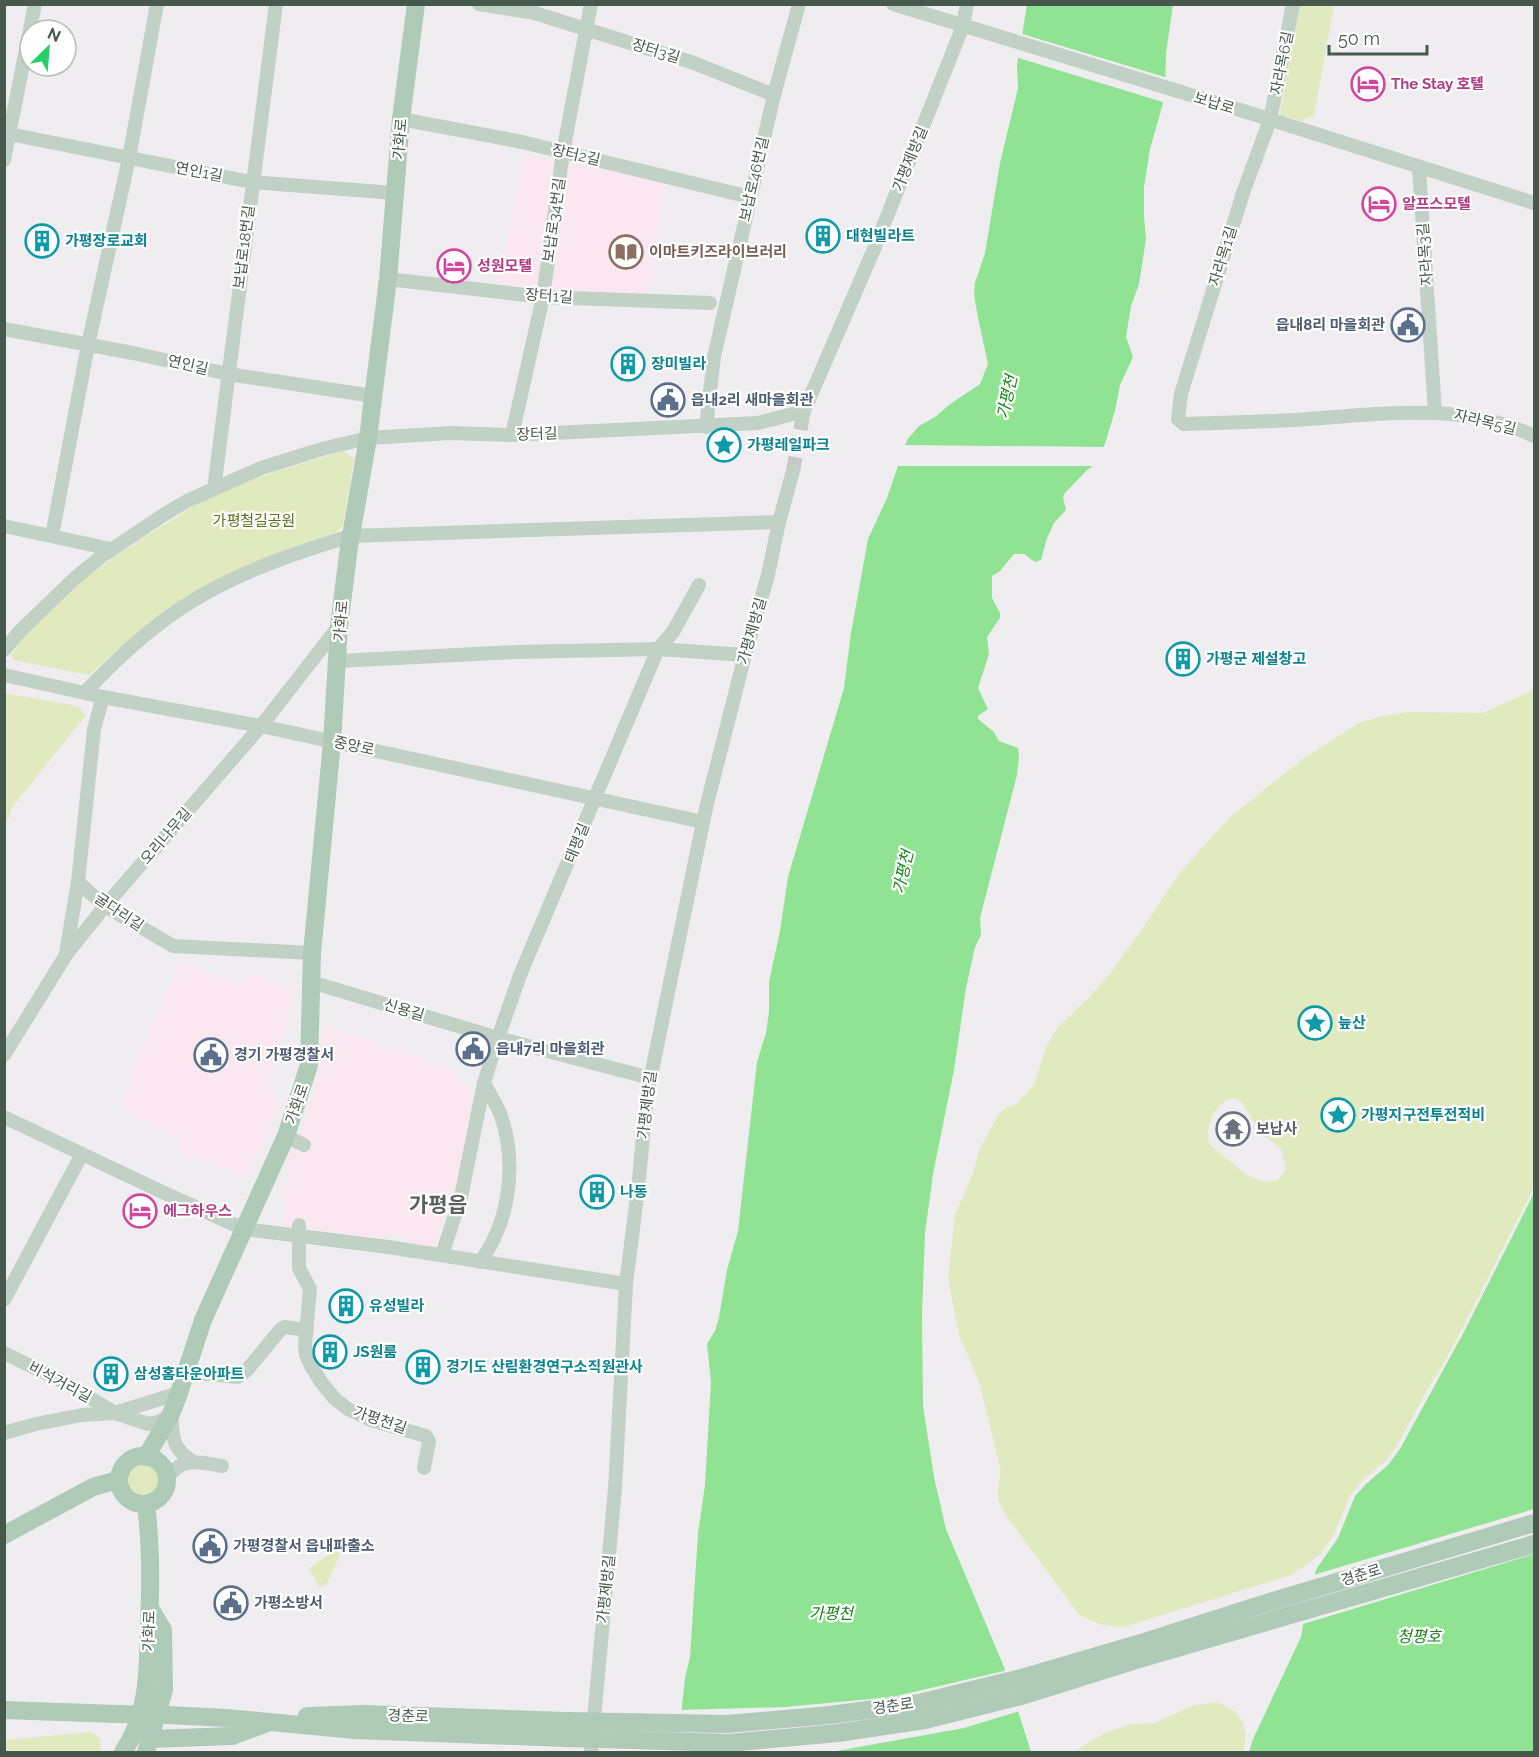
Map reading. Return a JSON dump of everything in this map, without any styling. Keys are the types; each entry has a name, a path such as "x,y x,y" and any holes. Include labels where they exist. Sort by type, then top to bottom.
{"main road":[{"name":"가화로","path":"165,1472 161,1450 203,1320 285,1136 309,1065 312,953 332,742 339,626 351,536 368,438 388,279 401,119 416,4"},
{"name":"가화로","path":"143,1456 171,1414"},
{"path":"143,1456 158,1462 165,1472 165,1490 157,1500 146,1504 132,1502 122,1493 118,1480 119,1473 127,1462 143,1456"},
{"path":"4,1535 93,1486 118,1480"},
{"name":"가화로","path":"123,1752 136,1729 145,1695 150,1608 150,1538 146,1504"},
{"name":"경춘로","path":"227,1719 363,1714 729,1743 838,1733 925,1720 1025,1695 1250,1608 1534,1523"},
{"name":"경춘로","path":"1142,1650 1258,1626 1534,1544"},
{"path":"150,1608 163,1630 164,1690 148,1746 232,1736 269,1722"},
{"name":"경춘로","path":"4,1710 167,1715 354,1730 566,1730"}],"street":[{"path":"4,160 7,133 35,4"},
{"path":"52,536 88,345 129,158 157,4"},
{"name":"보납로18번길","path":"214,489 251,182 276,4"},
{"name":"장터3길","path":"479,4 531,9 585,29 694,63 774,95"},
{"name":"보납로34번길","path":"512,435 543,297 563,152 591,4"},
{"name":"보납로46번길","path":"706,427 714,357 774,95 799,4"},
{"name":"보납로","path":"893,4 1253,114 1534,204"},
{"name":"가평제방길","path":"706,427 758,423 803,416 874,249 963,26 967,4"},
{"name":"자라목6길","path":"1270,120 1293,4"},
{"name":"장터2길","path":"401,119 563,152 750,197"},
{"name":"자라목1길","path":"1180,394 1243,193 1270,120"},
{"name":"연인1길","path":"7,133 251,182 395,194"},
{"name":"자라목3길","path":"1419,168 1435,412"},
{"name":"장터1길","path":"388,279 543,297 710,303"},
{"name":"연인길","path":"4,329 228,374 373,396"},
{"name":"자라목5길","path":"1180,394 1177,416 1184,424 1435,412 1469,416 1521,430 1534,436"},
{"name":"장터길","path":"4,650 55,594 111,549 186,501 261,468 322,448 368,438 451,433 512,435 706,427"},
{"name":"가평제방길","path":"591,1752 614,1500 626,1284 650,1078 703,822 793,471"},
{"path":"85,692 118,658 186,605 226,583 271,563 351,536 779,522"},
{"path":"4,526 111,549"},
{"name":"태평길","path":"498,1038 520,975 658,649 673,632 699,585"},
{"name":"오리나무길","path":"4,1055 66,955 105,906 261,726 339,626"},
{"path":"338,661 517,652 658,649 745,655"},
{"name":"중앙로","path":"4,675 103,697 261,726 703,822"},
{"path":"66,955 78,882 94,729 103,697"},
{"name":"굴다리길","path":"78,882 105,906 173,946 312,953"},
{"name":"신용길","path":"311,982 498,1038 650,1078"},
{"path":"442,1255 461,1197 484,1083 498,1038"},
{"path":"480,1262 491,1244 507,1200 509,1166 502,1118 484,1083"},
{"path":"4,1116 244,1229 299,1230 480,1262 626,1284"},
{"path":"285,1136 304,1145"},
{"path":"4,1300 82,1154"},
{"name":"가평천길","path":"299,1230 298,1268 310,1289 306,1355 321,1382 335,1399 360,1416 429,1438 424,1468"},
{"path":"187,1372 238,1377 247,1370 281,1329 285,1327 307,1330"},
{"name":"비석거리길","path":"4,1353 64,1382 115,1413"},
{"name":"비석거리길","path":"4,1433 82,1415 115,1413 179,1393"},
{"path":"115,1413 143,1423 154,1423 171,1414 175,1446 180,1453 192,1461"},
{"path":"143,1423 148,1436 143,1456"},
{"path":"165,1472 192,1461 222,1466"}],"shaded area":[{"path":"524,155 665,182 649,295 555,291 499,284"},
{"name":"경기 가평경찰서","path":"180,962 236,983 255,974 293,991 283,1036 267,1078 278,1108 248,1176 181,1155 176,1137 128,1114 122,1097"},
{"path":"325,1025 455,1069 457,1081 472,1089 466,1157 431,1249 387,1232 383,1239 283,1225 288,1157 313,1102"}],"green space":[{"path":"1299,5 1334,5 1314,115 1301,121 1280,113"},
{"name":"가평철길공원","path":"343,451 354,459 343,525 337,532 294,548 174,605 141,629 89,675 14,660 11,655 21,640 74,586 123,551 192,507 234,486"},
{"path":"1534,690 1534,1187 1463,1327 1397,1446 1351,1494 1333,1536 1320,1555 1291,1575 1124,1627 1095,1622 1078,1613 1005,1514 998,1500 1001,1471 979,1381 959,1335 948,1278 955,1215 973,1173 979,1151 998,1115 1006,1108 1016,1104 1034,1085 1046,1048 1061,1024 1089,998 1112,971 1179,874 1228,819 1306,757 1359,723 1409,712 1483,713","holes":["1235,1098 1242,1102 1261,1133 1281,1149 1286,1168 1278,1180 1265,1182 1248,1176 1209,1144 1210,1122 1217,1109 1228,1100"]},
{"path":"5,693 78,706 86,715 13,806 5,826"},
{"path":"143,1462 155,1467 160,1479 155,1491 143,1496 131,1491 126,1479 131,1467"},
{"path":"335,1551 340,1555 326,1585 319,1587 309,1568"},
{"path":"1214,1702 1231,1709 1241,1720 1246,1735 1243,1752 1073,1752 1107,1732 1132,1724 1155,1723 1191,1706"},
{"path":"91,1732 100,1739 101,1752 5,1752 5,1740"}],"water":[{"name":"가평천","path":"1027,5 1173,5 1166,53 1165,96 1150,149 1144,187 1146,239 1139,284 1131,306 1126,337 1133,357 1120,385 1115,411 1101,456 1096,464 1065,493 1063,497 1066,510 1054,523 1041,560 1035,562 1024,554 1014,554 1000,571 992,576 992,598 1000,613 1000,618 987,637 989,654 978,688 988,709 978,716 978,719 994,732 999,741 1018,748 1019,756 1017,775 980,918 981,935 975,947 966,988 954,1070 933,1174 925,1233 922,1314 923,1406 934,1477 946,1529 1004,1667 1031,1752 682,1752 682,1706 690,1657 698,1534 705,1485 711,1382 707,1344 715,1331 719,1317 727,1270 738,1231 757,1062 766,1033 769,982 788,877 844,688 851,633 868,539 887,498 907,440 919,426 980,384 988,364 974,294 975,283 985,253 1000,163 1018,88 1017,65"},
{"name":"청평호","path":"1534,1193 1534,1752 1249,1752 1301,1637 1310,1587 1317,1568 1338,1538 1355,1496 1388,1465 1400,1449 1465,1330"}],"pier":[{"path":"1019,33 1168,78 1166,103 1015,57"},
{"path":"902,445 1107,447 1099,466 894,466"},
{"path":"1534,1509 1534,1554 1300,1625 1310,1576"},
{"path":"1008,1670 1020,1711 964,1728 831,1752 679,1752 679,1710 785,1707 892,1697"}],"tunnel":[{"path":"793,471 802,421"}],"place":[{"name":"The Stay 호텔","path":"1368,84"},
{"name":"알프스모텔","path":"1379,204"},
{"name":"대현빌라트","path":"823,236"},
{"name":"가평장로교회","path":"42,241"},
{"name":"이마트키즈라이브러리","path":"626,252"},
{"name":"성원모텔","path":"454,266"},
{"name":"읍내8리 마을회관","path":"1408,325"},
{"name":"장미빌라","path":"628,364"},
{"name":"읍내2리 새마을회관","path":"668,400"},
{"name":"가평레일파크","path":"724,445"},
{"name":"가평군 제설창고","path":"1183,659"},
{"name":"늪산","path":"1315,1023"},
{"name":"읍내7리 마을회관","path":"473,1049"},
{"name":"경기 가평경찰서","path":"211,1055"},
{"name":"가평지구전투전적비","path":"1338,1115"},
{"name":"보납사","path":"1233,1129"},
{"name":"나동","path":"597,1192"},
{"name":"에그하우스","path":"140,1211"},
{"name":"유성빌라","path":"346,1306"},
{"name":"JS원룸","path":"330,1352"},
{"name":"경기도 산림환경연구소직원관사","path":"423,1367"},
{"name":"삼성홈타운아파트","path":"111,1374"},
{"name":"가평경찰서 읍내파출소","path":"210,1546"},
{"name":"가평소방서","path":"231,1603"}],"district":[{"name":"가평읍","path":"438,1204"}]}
